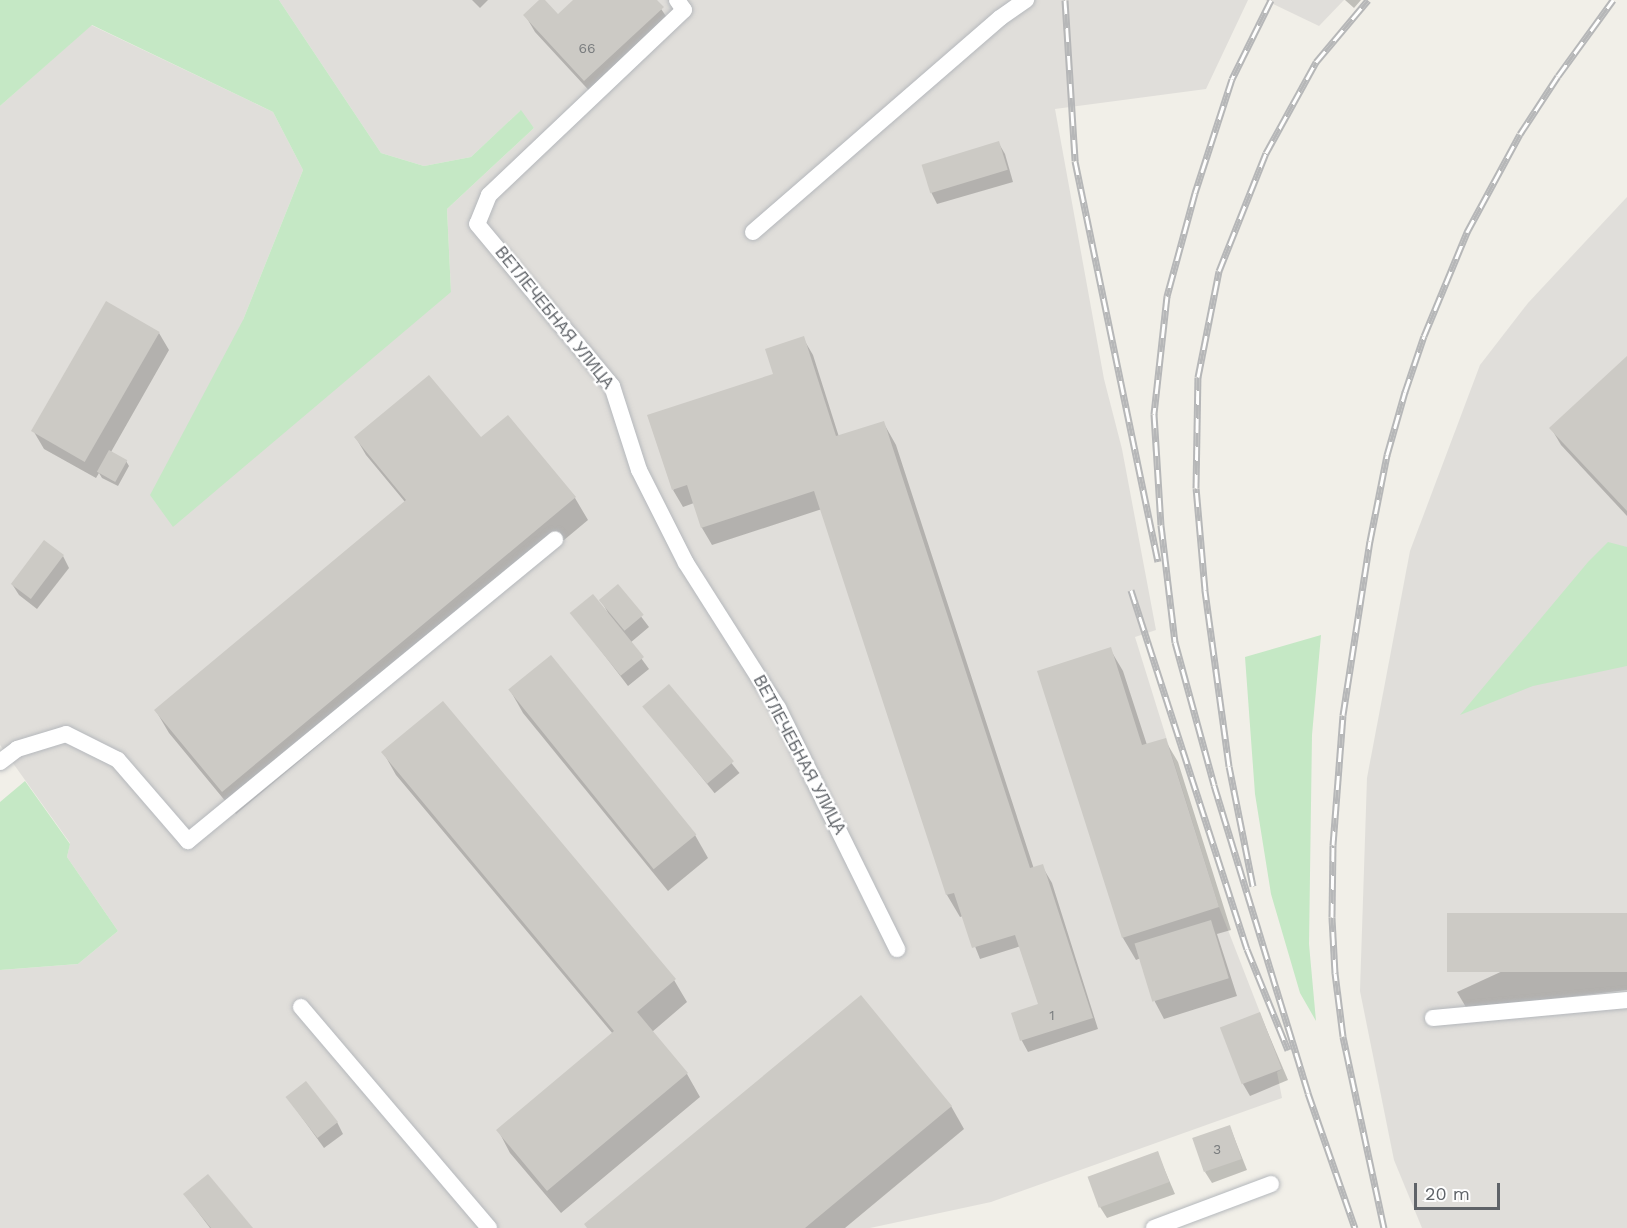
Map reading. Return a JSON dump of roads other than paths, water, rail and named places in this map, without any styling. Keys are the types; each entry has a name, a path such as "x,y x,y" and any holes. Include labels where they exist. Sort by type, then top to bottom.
{"lane":[{"name":"ВЕТЛЕЧЕБНАЯ УЛИЦА","path":"677,0 684,10 489,195 477,224 612,386 639,470 686,563 778,708 897,949"},
{"path":"753,232 1000,18 1026,0"},
{"path":"0,762 17,749 66,734 118,760 189,841 555,540"},
{"path":"1433,1018 1627,1000"},
{"path":"301,1007 489,1228"},
{"path":"1154,1228 1271,1184"}],"railway":[{"path":"1065,0 1075,161 1158,562"},
{"path":"1271,0 1232,79 1195,193 1167,296 1154,414 1161,525 1175,642 1214,785 1308,1093 1355,1228"},
{"path":"1253,886 1229,766 1205,590 1196,488 1198,377 1219,271 1266,153 1316,62 1368,0"},
{"path":"1384,1228 1343,1036 1335,973 1332,917 1333,845 1343,715 1370,541 1387,455 1405,392 1424,336 1467,232 1520,134 1558,76 1613,0"},
{"path":"1131,590 1247,949 1288,1050"}]}
